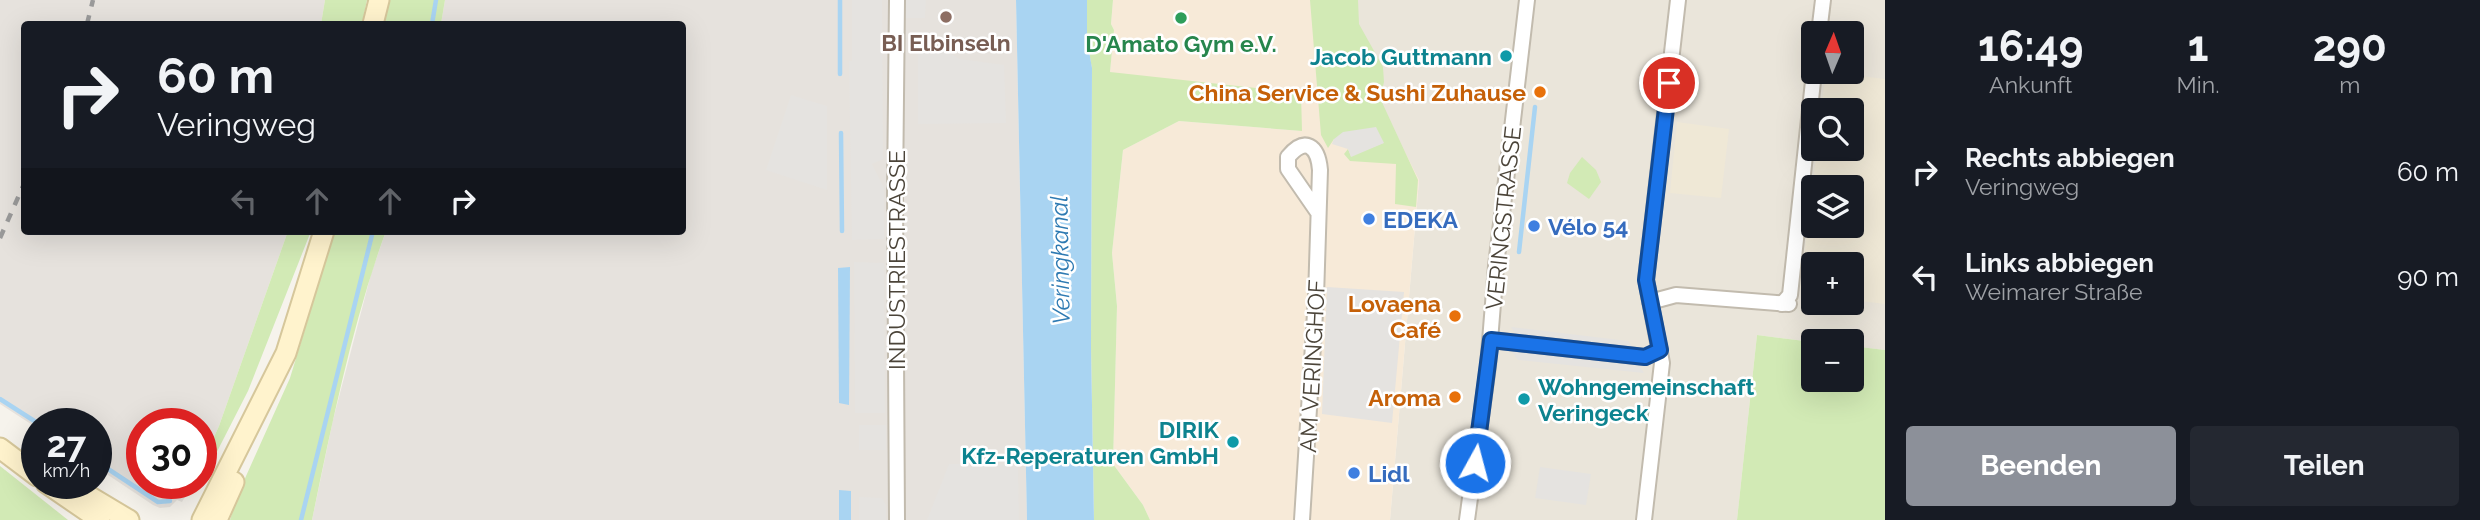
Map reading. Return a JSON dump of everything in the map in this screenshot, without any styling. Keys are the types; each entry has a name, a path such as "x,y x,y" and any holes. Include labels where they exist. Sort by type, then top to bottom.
{"main road":[{"path":"374,21 379,0"},
{"path":"205,518 286,353 323,235"},
{"path":"0,440 21,453"},
{"path":"0,448 21,464"},
{"path":"69,499 100,520"},
{"path":"94,499 129,520"}],"street":[{"name":"INDUSTRIESTRASSE","path":"897,0 897,520"},
{"name":"VERINGSTRASSE","path":"1467,520 1491,340 1496,266 1527,0"},
{"path":"1644,520 1662,363 1646,280 1678,0"},
{"path":"1820,21 1823,0"},
{"path":"1650,302 1676,295 1786,304 1790,295 1813,84"},
{"name":"AM VERINGHOF","path":"1302,520 1316,297 1317,211"},
{"path":"1491,340 1645,357 1660,350"}],"shaded area":[{"path":"0,0 325,0 322,21 21,21 21,235 287,235 217,430 217,408 126,408 126,487 112,478 112,408 21,408 21,418 0,404"},
{"path":"445,0 1016,0 1027,520 312,520 333,420 371,274 385,235 686,235 686,21 442,21"},
{"path":"852,0 882,0 883,159 872,164 884,188 884,239 852,240 849,61 852,61"},
{"path":"901,0 926,0 925,18 901,18"},
{"path":"1113,0 1315,0 1391,124 1419,180 1390,520 1150,520 1143,505 1113,464 1117,306 1112,253 1123,150 1179,121 1302,131 1110,72 1114,30 1111,24"},
{"path":"1315,0 1885,0 1885,350 1864,347 1864,329 1801,329 1801,340 1757,335 1737,520 1390,520 1419,180"},
{"path":"918,45 935,45 960,59 1004,65 1006,123 918,124"},
{"path":"1864,76 1885,79 1885,304 1864,301 1864,252 1804,252 1806,238 1864,238 1864,175 1814,175 1816,161 1864,161 1864,98 1823,98 1824,84 1864,84"},
{"path":"791,95 827,106 827,190 766,170"},
{"path":"1677,122 1729,129 1721,198 1670,193"},
{"path":"1376,127 1384,143 1351,157 1348,149 1332,144 1343,132"},
{"path":"854,262 884,263 885,413 855,413"},
{"path":"1327,287 1404,292 1392,423 1322,414"},
{"path":"1511,327 1628,341 1636,351 1519,339"},
{"path":"1509,348 1637,362 1644,373 1518,360"},
{"path":"859,425 886,425 886,450 859,450"},
{"path":"949,464 1018,464 1019,520 927,520"},
{"path":"1540,467 1591,474 1586,505 1535,498"},
{"path":"859,497 882,498 886,505 886,520 859,520"},
{"path":"144,499 184,499 182,502 177,500 170,507 160,508"}],"green space":[{"path":"325,0 367,0 363,21 322,21"},
{"path":"389,0 445,0 442,21 385,21"},
{"path":"1087,0 1113,0 1111,24 1114,30 1110,72 1301,93 1302,131 1179,121 1123,150 1112,253 1117,306 1113,464 1143,505 1150,520 1094,520 1091,347 1092,69 1087,40"},
{"path":"1310,0 1358,0 1359,24 1383,67 1384,82 1380,98 1418,180 1416,207 1395,204 1396,164 1350,161 1344,154 1348,149 1351,156 1383,143 1334,139 1328,148 1321,135"},
{"path":"1582,157 1596,170 1601,182 1589,199 1567,183 1570,173"},
{"path":"287,235 309,235 248,391 217,452 217,430"},
{"path":"334,235 385,235 353,338 312,520 230,520 238,494 290,378"},
{"path":"1757,335 1801,340 1801,392 1864,392 1864,347 1885,350 1885,520 1737,520"},
{"path":"0,466 21,483 21,499 42,499 68,520 0,520"}],"water":[{"name":"Veringkanal","path":"1016,0 1087,0 1087,40 1092,68 1091,347 1094,520 1027,520"},
{"path":"850,267 849,405 839,403 838,268"},
{"path":"839,490 851,491 851,520 839,520"}],"waterway":[{"path":"432,21 436,0"},
{"path":"840,0 840,74"},
{"path":"1519,252 1535,107"},
{"path":"841,133 842,231"},
{"path":"301,520 372,235"},
{"path":"0,399 21,412"},
{"path":"112,472 158,502 170,501"}],"railway":[{"path":"88,21 93,0"},
{"path":"0,238 21,191"}],"place":[{"name":"BI Elbinseln","path":"946,17"},
{"name":"D'Amato Gym e.V.","path":"1181,18"},
{"name":"Jacob Guttmann","path":"1506,56"},
{"name":"China Service & Sushi Zuhause","path":"1540,92"},
{"name":"EDEKA","path":"1369,219"},
{"name":"Vélo 54","path":"1534,226"},
{"name":"Lovaena Café","path":"1455,316"},
{"name":"Aroma","path":"1455,397"},
{"name":"Wohngemeinschaft Veringeck","path":"1524,399"},
{"name":"DIRIK Kfz-Reperaturen GmbH","path":"1233,442"},
{"name":"Lidl","path":"1354,473"}],"route":[{"path":"1475,463 1491,340 1645,357 1660,350 1646,280 1669,83"}]}
